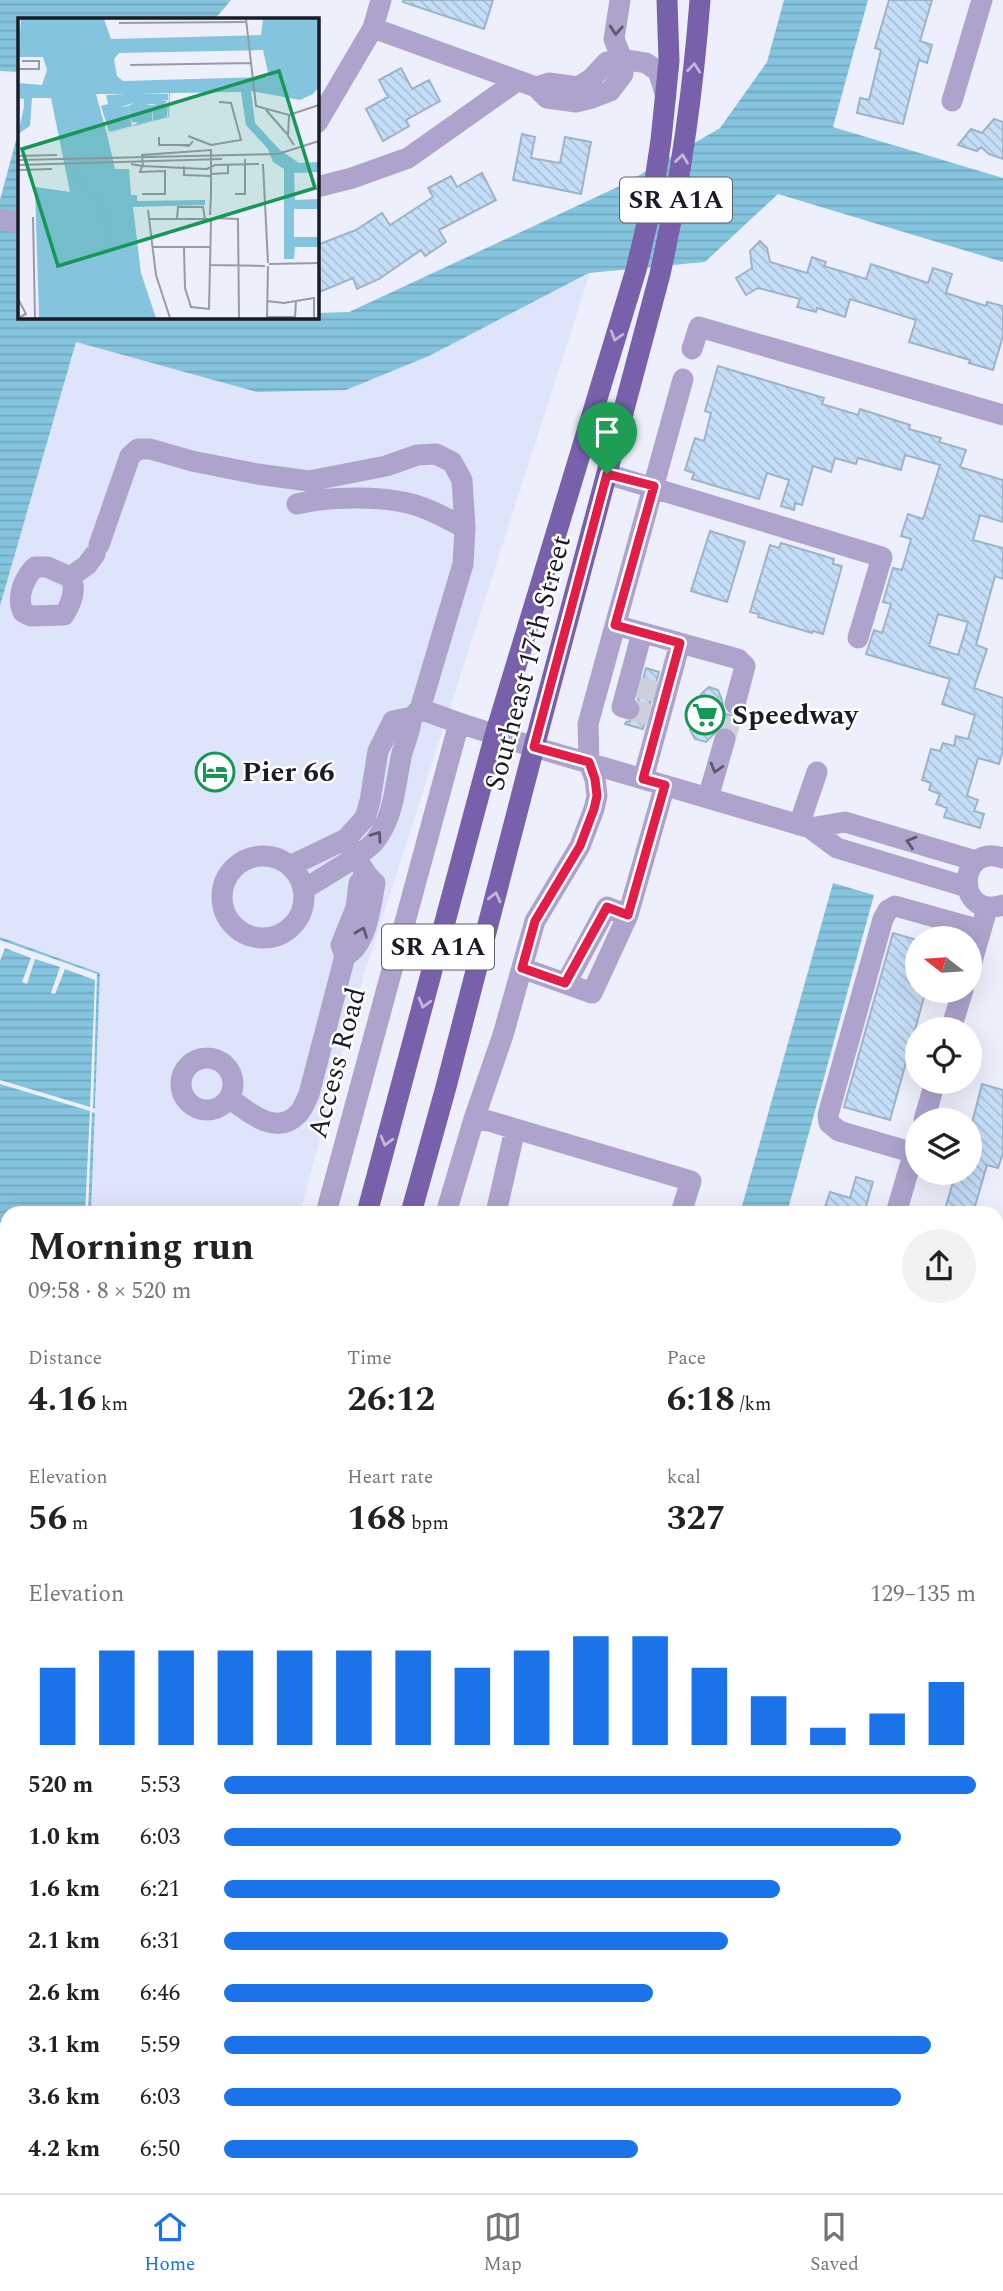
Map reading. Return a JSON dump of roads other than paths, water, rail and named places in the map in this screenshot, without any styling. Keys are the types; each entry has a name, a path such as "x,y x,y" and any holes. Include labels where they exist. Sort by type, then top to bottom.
{"main road":[{"name":"SR A1A","path":"666,96 669,61 667,0"},
{"name":"Southeast 17th Street","path":"413,1206 660,274 676,202 700,0"},
{"name":"Southeast 17th Street","path":"369,1206 495,736 636,270 651,207 666,96"}],"street":[{"path":"318,121 373,28 381,0"},
{"path":"620,0 614,39 622,59"},
{"path":"952,101 982,0"},
{"path":"373,28 526,84 550,83 578,87 592,79 607,62 622,59 646,63 658,71 666,96"},
{"path":"318,187 408,158 526,84"},
{"path":"0,219 18,223"},
{"path":"692,349 699,327 1003,415"},
{"path":"448,1206 503,1035 535,921 580,846 594,809 597,796 589,762 588,724 683,379"},
{"path":"70,577 87,565 97,550 133,451 145,448 192,461 309,481 386,466 417,455 436,454 452,462 461,480 466,528 463,564 416,713"},
{"path":"607,474 882,557 858,638"},
{"path":"297,504 312,500 368,498 420,506 466,528"},
{"path":"615,625 738,659 746,666 735,704"},
{"path":"629,709 622,708 632,685 642,633"},
{"path":"643,779 655,717 680,643"},
{"path":"303,890 351,847 370,802 378,751 393,721 416,713 459,723 495,736 804,826 837,848 967,887"},
{"name":"Access Road","path":"328,1206 459,723"},
{"path":"708,798 725,739"},
{"path":"804,826 817,772"},
{"path":"522,968 592,993 628,915 665,785"},
{"path":"804,826 845,822 976,861"},
{"path":"290,866 351,847"},
{"path":"229,1098 271,1124 285,1123 299,1114 309,1094 345,956 341,945 356,908 359,883 366,876 351,847"},
{"path":"266,855 290,866 299,877 303,890 299,916 290,927 266,938 253,937 240,931 230,922 224,910 224,884 230,872 240,862 252,857 266,855"},
{"path":"982,928 995,906 974,900 967,887 968,873 976,861 988,856 1003,856"},
{"path":"905,1146 839,1131 829,1124 828,1115 883,919 888,910 895,906 967,926"},
{"path":"474,1119 691,1181 683,1206"},
{"path":"498,1206 515,1129"},
{"path":"898,1206 905,1182"}],"water":[{"path":"0,0 231,0 216,18 18,18 18,72 0,71"},
{"path":"784,0 868,0 833,127 1003,178 1003,262 778,194 705,262 589,273 429,356 346,390 257,392 76,342 0,606 0,200 18,133 18,318 318,318 318,313 349,312 624,184 720,128 767,62"},
{"path":"833,883 874,895 789,1206 742,1206"},
{"path":"0,937 100,973 91,1206 0,1206"}],"tunnel":[{"path":"637,687 658,692"},
{"path":"725,739 735,704"},
{"path":"629,709 651,715"}],"place":[{"name":"Speedway","path":"705,715"},
{"name":"Pier 66","path":"215,772"}]}
